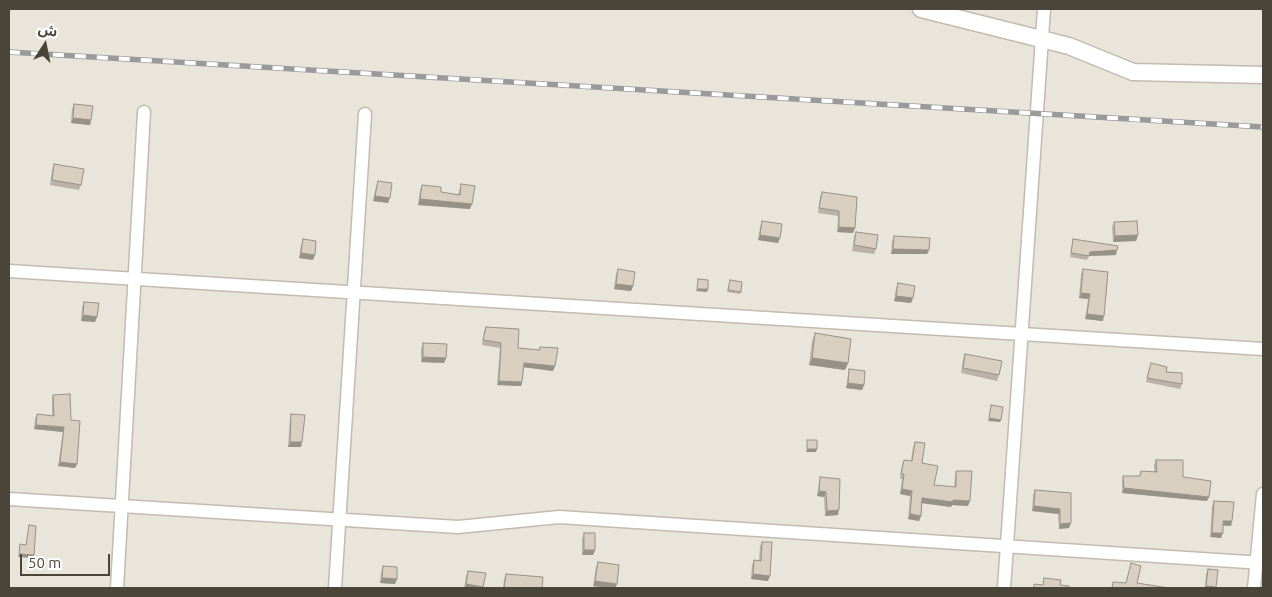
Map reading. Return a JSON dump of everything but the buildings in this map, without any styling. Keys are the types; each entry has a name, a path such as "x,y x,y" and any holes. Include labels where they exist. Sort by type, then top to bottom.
{"street":[{"path":"921,9 1069,46 1133,72 1263,75"},
{"path":"1004,588 1044,9"},
{"path":"116,588 144,112"},
{"path":"335,588 365,114"},
{"path":"9,271 1263,349"},
{"path":"1254,588 1260,563 1263,494"},
{"path":"9,499 458,527 558,517 1260,563"}],"shaded area":[{"path":"9,9 1263,9 1263,588 9,588"}],"railway":[{"path":"9,52 1263,127"}]}
